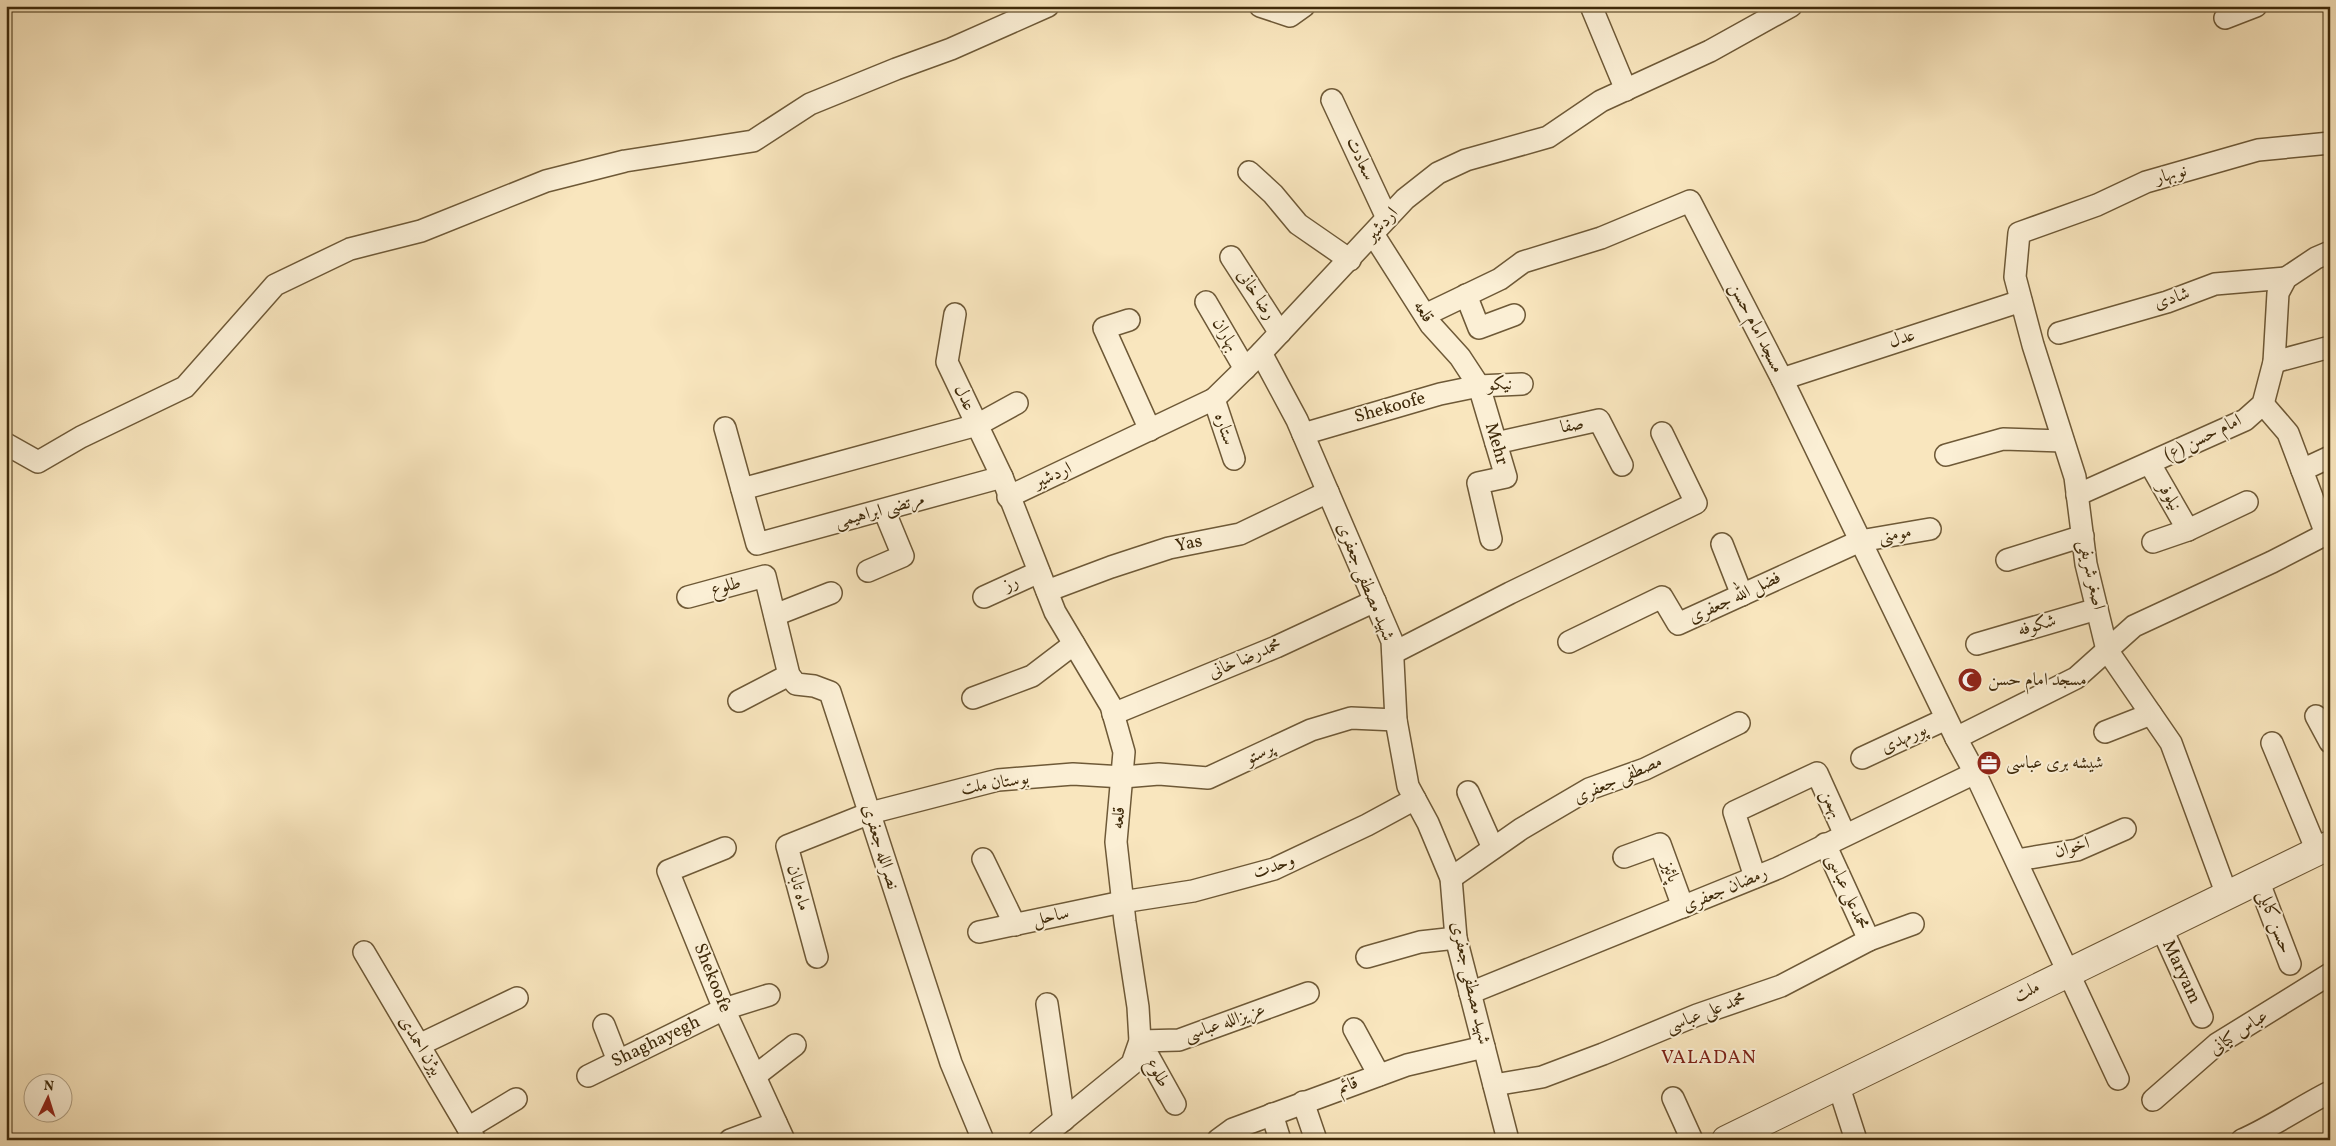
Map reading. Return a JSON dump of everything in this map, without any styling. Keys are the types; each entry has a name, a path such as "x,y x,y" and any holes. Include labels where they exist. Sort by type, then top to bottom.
{"street":[{"path":"6,444 38,462 81,437 185,387 275,285 350,249 421,231 546,181 625,160 753,141 810,104 951,49 1048,6"},
{"path":"1260,6 1290,16 1304,6"},
{"path":"1591,6 1626,90"},
{"name":"اردشیر","path":"1005,487 1150,430 1214,399 1261,354 1350,260 1404,199 1438,173 1466,160 1548,137 1601,102 1710,51 1791,6"},
{"path":"2225,18 2256,6"},
{"name":"سعادت","path":"1332,100 1387,218"},
{"name":"نوبهار","path":"2019,233 2097,205 2146,182 2258,150 2330,143"},
{"path":"1249,172 1273,194 1298,224 1350,260"},
{"name":"مسجد امام حسن","path":"1466,295 1500,279 1523,262 1601,238 1690,201 1782,380 1946,719 1975,773 2070,971 2118,1079"},
{"name":"اصغر شریفی","path":"2019,233 2015,276 2075,477 2086,564 2107,650 2171,743 2227,895"},
{"name":"قلعه","path":"1373,234 1425,315 1460,357 1479,386"},
{"path":"1956,738 2076,678 2134,626 2272,562 2328,533 2288,433 2263,404 2274,362 2278,293 2286,278 2316,258 2330,252"},
{"name":"رضا خانی","path":"1231,257 1280,333"},
{"name":"شادی","path":"2060,333 2167,302 2215,284 2286,278"},
{"path":"1425,315 1466,295 1480,328 1514,315"},
{"name":"عدل","path":"1782,380 2021,300"},
{"name":"بهاران","path":"1206,302 1245,369"},
{"name":"عدل","path":"955,314 947,362 1005,487"},
{"path":"1129,320 1104,328 1150,430"},
{"path":"2274,362 2330,347"},
{"name":"شهید مصطفی جعفری","path":"1261,354 1303,434 1392,641 1396,720 1408,786 1451,878 1456,938 1508,1140"},
{"name":"نیکو","path":"1479,386 1522,384"},
{"name":"Shekoofe","path":"1303,434 1440,394 1479,386"},
{"name":"Mehr","path":"1479,386 1506,477 1478,483 1491,538"},
{"name":"ستاره","path":"1214,399 1234,459"},
{"path":"725,428 742,488 977,425 1017,403"},
{"name":"امام حسن (ع)","path":"2077,495 2245,420 2263,404"},
{"name":"صفا","path":"1496,443 1600,420 1622,465"},
{"path":"1393,653 1510,593 1696,503 1662,433"},
{"path":"1946,455 2003,439 2063,440"},
{"path":"2302,470 2330,458"},
{"name":"نیلوفر","path":"2150,464 2188,530"},
{"name":"قلعه","path":"1005,487 1055,612 1110,706 1124,752 1116,842 1122,902 1138,1007 1140,1041 1132,1064 1039,1140"},
{"name":"مرتضی ابراهیمی","path":"742,488 757,544 884,510 1005,487"},
{"name":"Yas","path":"1047,591 1112,566 1169,548 1240,534 1328,492"},
{"path":"2153,542 2188,530 2247,502"},
{"path":"868,571 903,556 884,510"},
{"name":"مومنی","path":"1860,541 1930,528"},
{"path":"2007,560 2083,536"},
{"name":"فضل الله جعفری","path":"1569,642 1662,597 1678,624 1860,541"},
{"path":"1722,544 1742,596"},
{"name":"رز","path":"984,597 1039,572"},
{"name":"طلوع","path":"688,597 765,576 775,615"},
{"path":"739,702 789,675 775,615 831,593"},
{"name":"محمدرضا خانی","path":"1113,714 1276,647 1375,602"},
{"name":"شکوفه","path":"1976,644 2097,608"},
{"path":"973,698 1032,676 1074,644"},
{"name":"نصرالله جعفری","path":"789,675 796,684 814,686 830,692 951,1063 981,1139"},
{"path":"2105,732 2151,714"},
{"path":"2316,716 2330,742"},
{"name":"پرستو","path":"1123,777 1159,774 1208,778 1311,730 1351,718 1396,720"},
{"name":"پورمهدی","path":"1862,758 1946,719"},
{"name":"مصطفی جعفری","path":"1451,878 1521,828 1589,789 1645,769 1740,723"},
{"path":"2272,743 2323,848"},
{"name":"بهمن","path":"1755,877 1734,812 1817,773 1845,835"},
{"name":"رمضان جعفری","path":"1470,993 1755,877 1975,773"},
{"name":"بوستان ملت","path":"870,813 998,780 1073,774 1123,777"},
{"path":"1468,792 1493,848"},
{"name":"وحدت","path":"1122,902 1193,891 1274,869 1367,826 1415,798"},
{"name":"ماه تابان","path":"817,957 787,846 870,813"},
{"name":"اخوان","path":"2017,860 2077,850 2125,829"},
{"name":"پائیز","path":"1624,857 1660,844 1683,907"},
{"name":"محمدعلی عباسی","path":"1825,844 1869,940"},
{"name":"Shekoofe","path":"725,848 668,871 724,1009 780,1131"},
{"name":"ملت","path":"1734,1138 1838,1084 2323,848"},
{"path":"983,858 1015,925"},
{"name":"حسن کابلی","path":"2258,880 2290,964"},
{"name":"ساحل","path":"979,932 1122,902"},
{"name":"محمد علی عباسی","path":"1494,1085 1542,1077 1697,1015 1781,986 1869,940 1913,924"},
{"name":"Maryam","path":"2160,927 2202,1017"},
{"path":"1367,957 1420,942 1456,938"},
{"name":"بیژن احمدی","path":"364,952 472,1134"},
{"name":"عباس کیانی","path":"2153,1100 2217,1044 2330,974"},
{"name":"عزیزالله عباسی","path":"1140,1041 1179,1040 1308,993"},
{"name":"Shaghayegh","path":"588,1076 724,1009 769,995"},
{"path":"419,1045 518,998"},
{"path":"1047,1004 1064,1120"},
{"path":"604,1025 618,1061"},
{"path":"1354,1029 1379,1075"},
{"name":"طلوع","path":"1140,1041 1175,1104"},
{"path":"755,1076 795,1045"},
{"name":"قائم","path":"1218,1140 1233,1128 1407,1065 1484,1047"},
{"path":"1838,1084 1856,1140"},
{"path":"2242,1140 2260,1132 2295,1110 2330,1092"},
{"path":"1673,1098 1692,1140"},
{"path":"472,1134 516,1099"},
{"path":"1304,1102 1316,1140"},
{"path":"1272,1114 1280,1140"},
{"path":"730,1140 780,1131"}],"place":[{"name":"مسجد امام حسن","path":"1970,680"},
{"name":"شیشه بری عباسی","path":"1989,763"}],"district":[{"name":"VALADAN","path":"1709,1058"}]}
